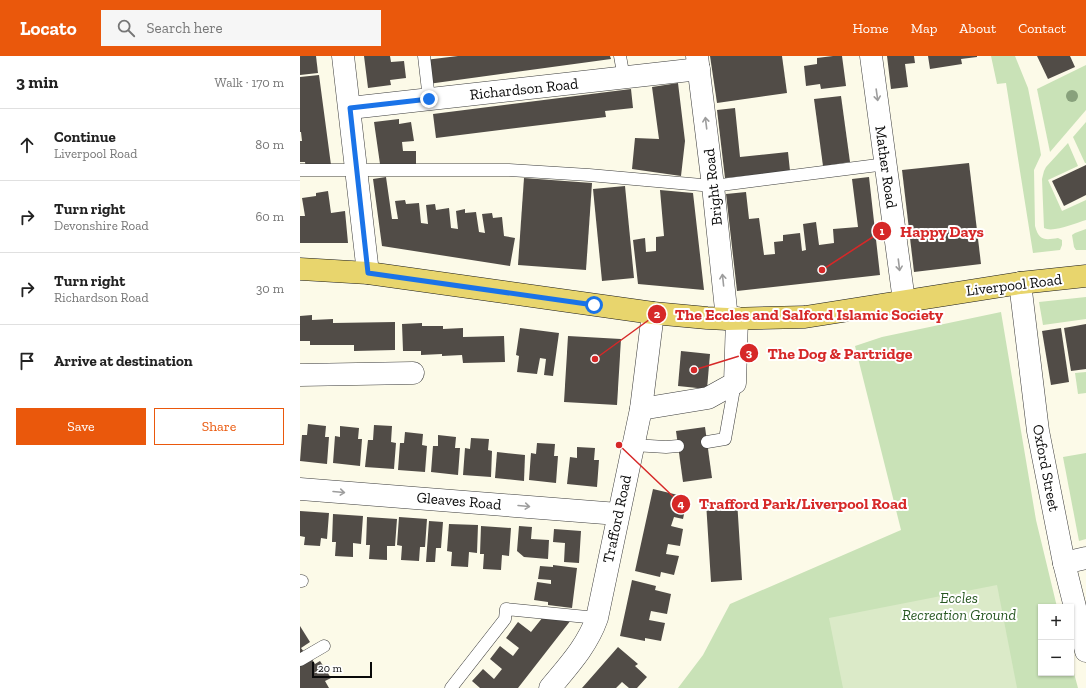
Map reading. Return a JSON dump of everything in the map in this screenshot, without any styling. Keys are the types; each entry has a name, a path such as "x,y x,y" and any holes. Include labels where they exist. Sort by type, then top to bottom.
{"main road":[{"name":"Liverpool Road","path":"300,269 368,273 653,313 732,319 805,317 1020,283 1086,276"}],"street":[{"path":"343,56 368,273"},
{"name":"Mather Road","path":"871,56 904,301"},
{"name":"Richardson Road","path":"350,108 624,78 698,63"},
{"name":"Bright Road","path":"698,63 713,186 732,319 735,383"},
{"name":"Oxford Street","path":"1020,283 1038,432 1064,563 1086,651"},
{"name":"Trafford Road","path":"550,688 586,643 596,618 641,409 653,313"},
{"path":"300,375 413,373"},
{"path":"641,409 708,398 735,383"},
{"name":"Gleaves Road","path":"300,489 618,514"},
{"path":"1064,563 1086,558"}],"lane":[{"path":"424,56 429,99"},
{"path":"620,56 624,78"},
{"path":"300,170 509,170 713,186 886,164"},
{"path":"707,442 725,439 735,383"},
{"path":"634,445 666,447 678,446"},
{"path":"451,688 505,619 506,609 596,618"},
{"path":"300,660 324,646"}],"green space":[{"path":"991,56 1015,56 1028,88 1041,155 1034,170 1035,226 1041,237 1046,239 1058,238 1062,240 1060,250 1033,253 1006,83 997,84"},
{"path":"1086,65 1086,110 1050,152 1037,89"},
{"path":"1086,122 1086,163 1085,163 1073,137"},
{"path":"1068,143 1078,166 1048,180 1062,211 1086,200 1086,220 1065,227 1053,229 1044,228 1042,179 1044,171"},
{"path":"1086,229 1086,250 1076,250 1072,235"},
{"path":"1086,297 1086,319 1043,325 1039,302"},
{"name":"Eccles Recreation Ground","path":"1001,312 1036,520 1056,604 1038,604 1038,676 1074,676 1074,673 1078,688 678,688 703,655 730,604 901,530 855,346 882,337"},
{"path":"1086,372 1086,393 1078,394 1075,373"},
{"path":"1086,453 1086,539 1079,541 1063,457"},
{"path":"997,585 1017,688 843,688 829,618"}],"building":[{"path":"300,56 316,56 318,73 300,75"},
{"path":"364,56 390,56 391,62 404,61 406,78 390,80 391,85 368,88"},
{"path":"458,56 610,56 611,59 428,84 425,60"},
{"path":"710,56 782,56 787,93 717,103"},
{"path":"842,56 846,86 821,89 820,84 806,86 804,66 817,64 817,58"},
{"path":"887,56 914,56 915,63 905,64 908,87 891,89"},
{"path":"928,56 977,57 961,59 962,64 930,69"},
{"path":"1037,56 1070,56 1075,67 1048,79"},
{"path":"319,75 331,165 306,168 305,162 300,162 300,141 302,141 300,132 300,77"},
{"path":"678,83 685,141 681,176 632,169 635,138 659,139 652,87"},
{"path":"631,89 633,108 605,111 606,117 436,138 433,114"},
{"path":"841,96 850,162 823,166 814,99"},
{"path":"735,108 740,157 788,152 790,171 725,178 717,110"},
{"path":"399,119 399,124 411,122 414,141 402,142 403,151 416,151 416,164 380,164 374,122"},
{"path":"969,163 981,264 914,272 902,170"},
{"path":"1086,165 1086,195 1064,206 1052,181"},
{"path":"386,177 392,219 398,219 395,201 405,200 406,204 419,203 421,223 428,224 426,205 435,204 436,210 449,208 451,228 458,229 456,211 465,209 465,213 476,212 479,232 485,233 482,214 492,213 493,218 502,217 504,236 515,238 510,266 382,246 373,179"},
{"path":"869,177 880,275 737,291 726,194 746,192 749,219 759,218 764,255 775,254 774,242 783,241 783,235 800,233 802,251 806,250 803,224 816,222 819,245 834,243 833,229 858,227 852,179"},
{"path":"524,178 592,183 586,270 518,265"},
{"path":"625,186 634,278 602,281 593,189"},
{"path":"660,190 693,193 704,290 638,284 633,240 645,238 646,252 656,251 656,237 664,236"},
{"path":"328,191 331,213 345,211 348,243 300,243 300,216 305,216 302,198 316,196 316,193"},
{"path":"312,315 312,320 333,319 333,323 395,322 395,350 354,351 354,345 310,345 310,341 300,341 300,316"},
{"path":"422,323 422,326 443,326 443,329 463,328 463,337 504,336 505,362 463,363 462,355 421,355 421,351 403,351 402,324"},
{"path":"1086,324 1086,369 1071,371 1064,328"},
{"path":"520,328 559,333 553,376 544,375 546,359 540,358 537,374 517,372 519,356 516,355"},
{"path":"1061,328 1069,382 1051,385 1042,331"},
{"path":"568,336 621,339 617,405 564,402"},
{"path":"681,351 710,354 707,389 678,386"},
{"path":"308,424 326,426 325,437 329,437 327,464 300,461 302,435 307,435"},
{"path":"374,425 392,426 391,442 396,443 394,469 365,467 368,440 373,440"},
{"path":"340,426 359,428 358,439 362,439 360,466 333,463 335,436 340,437"},
{"path":"705,427 712,478 683,482 676,431"},
{"path":"405,432 423,434 422,445 427,446 425,472 398,470 400,443 404,443"},
{"path":"438,435 456,437 455,448 460,448 458,475 431,472 433,446 438,446"},
{"path":"471,438 489,439 488,450 492,451 491,477 463,475 465,448 470,449"},
{"path":"537,443 555,444 554,456 558,456 556,483 529,480 531,453 536,454"},
{"path":"577,447 595,448 594,460 599,460 597,487 567,484 570,457 577,458"},
{"path":"497,452 525,455 524,481 495,478"},
{"path":"653,489 678,495 678,498 687,500 683,519 674,517 671,526 683,529 680,546 668,544 666,554 679,556 674,575 661,572 660,577 635,571"},
{"path":"737,500 742,580 711,582 706,502"},
{"path":"300,511 329,513 327,539 321,538 320,546 304,545 305,537 300,536"},
{"path":"333,514 363,516 361,544 353,543 353,557 335,556 336,542 332,542"},
{"path":"367,517 397,519 395,546 387,546 387,560 369,559 370,545 366,545"},
{"path":"399,517 427,519 425,547 420,547 419,561 401,560 402,546 397,545"},
{"path":"429,521 443,522 441,548 436,548 435,562 426,562"},
{"path":"449,524 478,525 477,553 469,552 468,567 451,566 452,552 447,551"},
{"path":"481,526 511,528 509,556 502,555 501,570 483,569 484,554 480,554"},
{"path":"519,526 532,527 531,539 549,540 548,559 524,557 517,551"},
{"path":"554,529 581,531 579,563 564,562 565,543 553,542"},
{"path":"553,565 577,568 572,608 548,605 548,602 534,600 537,582 551,584 551,580 538,579 540,566 553,567"},
{"path":"632,580 656,586 655,590 671,594 667,614 651,611 649,620 665,623 661,641 645,638 645,641 620,636"},
{"path":"543,617 571,620 518,688 480,688 472,681 483,669 494,679 502,669 490,659 500,646 513,656 519,648 506,638 518,622 531,632"},
{"path":"300,626 310,642 301,648 304,652 300,655"},
{"path":"618,647 638,664 635,666 647,677 637,688 629,688 622,682 616,688 582,688"},
{"path":"312,659 315,664 320,661 331,678 325,681 329,688 300,688 300,665"}],"place":[{"name":"Happy Days","path":"822,270"},
{"name":"The Eccles and Salford Islamic Society","path":"595,359"},
{"name":"The Dog & Partridge","path":"694,370"},
{"name":"Trafford Park/Liverpool Road","path":"619,445"}],"route":[{"path":"429,99 350,108 368,273 594,305"}]}
